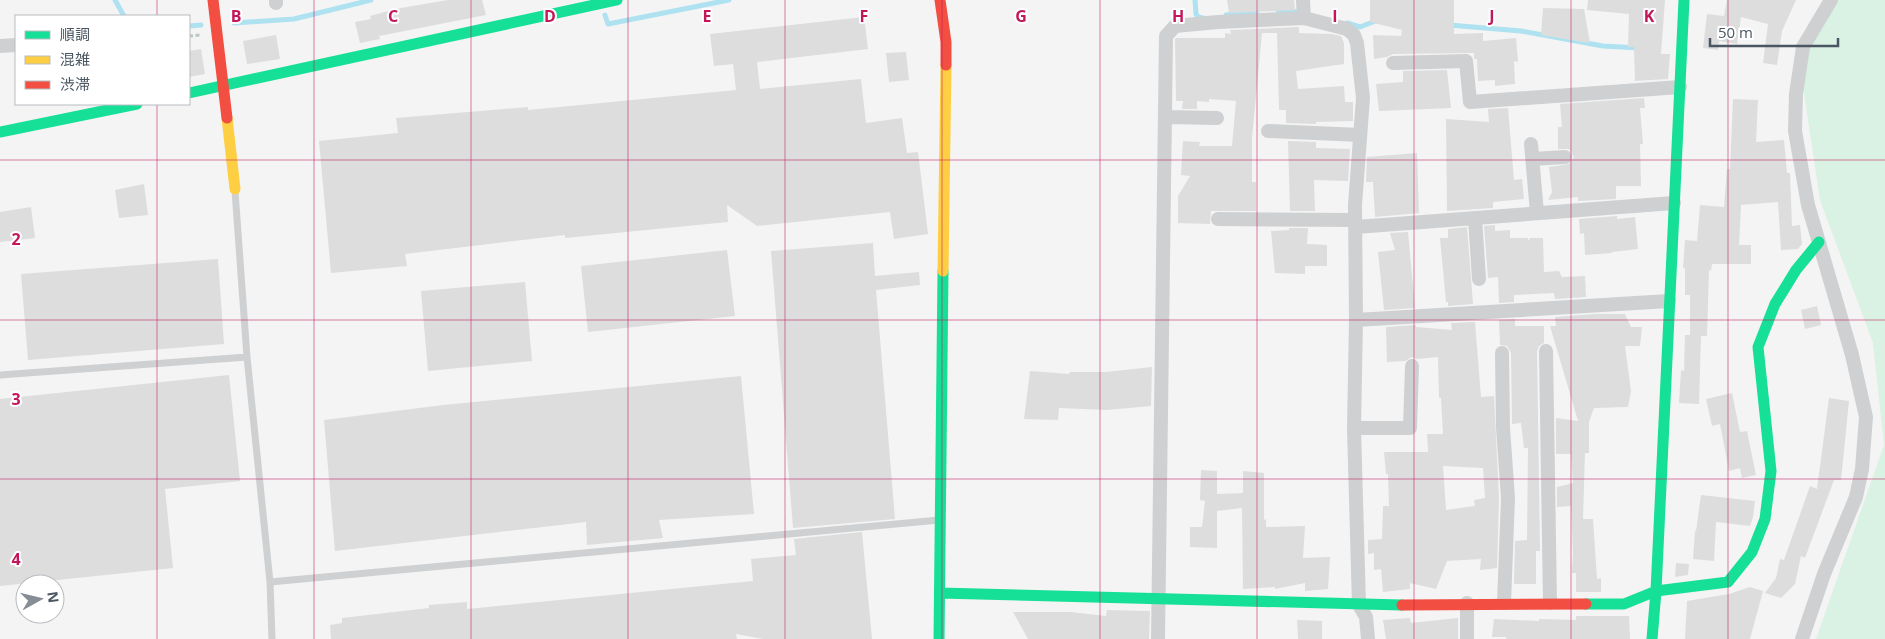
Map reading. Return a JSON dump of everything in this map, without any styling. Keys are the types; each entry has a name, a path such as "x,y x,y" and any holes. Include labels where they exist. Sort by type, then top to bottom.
{"street":[{"path":"213,0 235,189"},
{"path":"939,639 946,42 940,0"},
{"path":"1652,639 1656,591 1668,300 1684,0"},
{"path":"1802,639 1824,574 1856,497 1862,469 1866,417 1852,355 1808,204 1796,130 1796,94 1804,47 1831,0"},
{"path":"190,93 608,1"},
{"path":"1158,639 1166,36 1175,26 1303,10 1354,35 1357,43 1363,98 1355,206 1356,320 1354,428 1359,605 1366,617 1368,639"},
{"path":"0,46 15,45"},
{"path":"1392,63 1466,61 1470,102 1680,86"},
{"path":"0,132 132,105"},
{"path":"1166,117 1218,118"},
{"path":"1268,131 1360,135"},
{"path":"1531,144 1537,213"},
{"path":"1533,159 1565,157"},
{"path":"1218,218 1356,224 1475,218 1674,203"},
{"path":"1475,218 1479,279"},
{"path":"940,593 1359,605 1467,603 1624,604 1656,591 1728,582 1752,552 1765,519 1771,471 1758,347 1775,304 1796,270 1819,242"},
{"path":"1356,320 1668,300"},
{"path":"1546,351 1550,603"},
{"path":"1502,353 1503,428 1508,498 1504,603"},
{"path":"1354,428 1410,428 1412,366"},
{"path":"1466,639 1467,603"}],"lane":[{"path":"235,189 247,357 270,582 272,639"},
{"path":"0,375 247,357"},
{"path":"270,582 941,520"}],"green space":[{"path":"1836,0 1885,0 1885,639 1816,639 1884,445 1873,343 1820,200 1800,67"}],"building":[{"path":"448,0 482,0 486,15 379,36 380,39 360,43 355,22 371,19 370,16 395,9"},
{"path":"1227,0 1294,0 1295,10 1229,13"},
{"path":"1370,0 1454,0 1454,34 1483,33 1483,41 1516,38 1518,62 1514,61 1515,84 1495,86 1495,80 1478,81 1477,59 1474,59 1474,53 1393,54 1374,59 1373,35 1401,36 1402,30 1370,22"},
{"path":"1588,0 1665,0 1661,54 1670,54 1668,79 1635,81 1634,47 1628,47 1629,14 1587,10"},
{"path":"1727,0 1796,0 1782,31 1777,65 1763,63 1768,24 1741,17 1737,44 1719,41 1718,50 1703,48 1707,14 1724,16"},
{"path":"1543,8 1584,9 1590,43 1541,35"},
{"path":"864,17 868,49 757,62 760,89 861,79 866,123 902,118 907,153 918,152 928,234 894,239 890,212 757,226 727,205 728,222 565,238 565,235 405,254 407,266 331,273 319,141 398,133 396,118 528,107 528,110 736,90 733,64 714,66 710,34"},
{"path":"1299,27 1299,33 1341,36 1344,43 1344,64 1296,71 1298,89 1344,86 1345,102 1353,102 1353,121 1316,122 1316,124 1286,123 1286,110 1279,110 1277,33 1262,33 1252,138 1252,182 1256,182 1256,211 1211,211 1210,224 1178,223 1178,196 1190,176 1181,175 1183,141 1200,142 1199,146 1232,146 1236,101 1209,99 1209,102 1197,101 1197,109 1182,109 1183,101 1176,101 1175,39 1225,38 1225,33 1231,34 1230,30"},
{"path":"276,35 280,59 247,64 243,41"},
{"path":"201,49 205,74 190,77 190,51"},
{"path":"906,52 909,80 889,82 886,53"},
{"path":"1447,70 1451,108 1379,111 1376,84 1403,82 1403,71"},
{"path":"1644,98 1645,108 1640,108 1643,144 1640,144 1641,186 1616,186 1616,199 1578,201 1578,197 1548,200 1552,192 1549,167 1569,164 1574,157 1569,149 1558,149 1558,127 1562,127 1560,104"},
{"path":"1733,99 1758,100 1756,142 1784,140 1787,173 1790,173 1792,226 1800,225 1802,244 1798,249 1781,250 1778,202 1741,205 1739,245 1751,245 1751,264 1712,264 1711,271 1709,270 1707,336 1701,336 1699,404 1679,403 1681,370 1684,371 1685,335 1690,335 1690,295 1685,295 1685,268 1683,268 1685,240 1697,241 1700,205 1724,207 1727,169 1730,169"},
{"path":"1508,108 1514,180 1522,179 1524,199 1493,202 1493,208 1447,211 1446,119 1489,122 1488,109"},
{"path":"1288,141 1316,142 1316,148 1350,149 1348,181 1314,180 1315,211 1290,211"},
{"path":"1417,153 1419,213 1375,217 1373,182 1366,182 1367,157"},
{"path":"144,184 148,215 119,218 115,190"},
{"path":"31,207 35,238 0,242 0,212"},
{"path":"1617,216 1617,219 1635,217 1638,249 1585,255 1584,233 1580,234 1579,219"},
{"path":"1495,225 1495,231 1510,230 1510,238 1528,238 1528,241 1530,238 1543,238 1544,272 1559,271 1562,277 1585,276 1586,297 1555,299 1554,293 1514,295 1514,302 1499,303 1498,277 1488,278 1484,226"},
{"path":"1467,227 1473,304 1448,306 1448,302 1446,302 1440,238 1448,238 1448,229"},
{"path":"1289,228 1308,228 1307,244 1327,245 1327,266 1305,266 1305,274 1275,273 1271,231 1289,230"},
{"path":"1408,232 1415,308 1384,310 1378,252 1395,250 1390,233"},
{"path":"873,243 875,276 919,272 920,285 876,290 895,519 793,528 771,251"},
{"path":"727,250 735,316 588,332 581,266"},
{"path":"218,259 224,344 28,360 21,274"},
{"path":"525,282 532,361 428,371 421,291"},
{"path":"1817,306 1821,325 1805,329 1801,310"},
{"path":"1625,314 1631,327 1642,327 1640,346 1625,346 1631,391 1628,407 1594,408 1589,422 1589,453 1585,453 1583,519 1593,519 1597,579 1601,578 1601,592 1576,592 1576,573 1572,573 1571,506 1557,507 1557,487 1573,483 1571,454 1556,454 1556,418 1578,421 1550,326 1556,326 1555,317"},
{"path":"1515,319 1515,326 1544,326 1544,343 1539,346 1537,351 1540,551 1536,551 1536,584 1514,584 1515,541 1527,540 1528,448 1524,448 1521,423 1512,424 1511,353 1507,346 1500,345 1499,320"},
{"path":"1475,322 1481,397 1494,396 1499,498 1497,568 1480,570 1481,559 1447,561 1436,589 1410,583 1410,589 1383,592 1381,569 1374,570 1374,553 1368,554 1368,540 1382,539 1383,506 1389,506 1388,474 1386,474 1384,452 1428,452 1427,434 1443,434 1441,398 1439,398 1438,357 1417,359 1412,357 1405,361 1387,362 1386,327 1416,325 1416,327 1452,330 1451,323","holes":["1443,466 1483,468 1485,498 1474,500 1475,506 1446,510"]},
{"path":"1152,367 1151,406 1107,410 1059,408 1058,420 1024,419 1030,371 1069,374 1070,372 1106,372"},
{"path":"229,375 240,481 165,489 173,568 65,579 65,574 15,574 15,584 0,586 0,399"},
{"path":"741,376 754,514 659,520 663,538 587,545 586,522 335,551 324,420 443,405"},
{"path":"1732,393 1740,432 1747,431 1756,475 1742,478 1740,468 1729,471 1720,424 1712,426 1706,399"},
{"path":"1829,398 1849,401 1841,480 1834,480 1805,558 1801,556 1795,584 1781,598 1765,593 1776,578 1780,559 1784,560 1810,486 1817,489"},
{"path":"1201,470 1217,471 1217,494 1243,493 1243,471 1264,473 1264,520 1266,519 1266,527 1305,526 1303,558 1330,557 1328,589 1305,591 1305,583 1275,589 1275,587 1243,589 1242,508 1217,511 1217,548 1190,547 1190,527 1202,527 1205,501 1200,500"},
{"path":"1701,495 1755,501 1750,526 1716,522 1714,561 1693,559"},
{"path":"862,532 872,639 763,639 736,634 737,639 331,639 330,625 342,623 342,618 429,608 429,605 467,602 467,609 753,581 751,559 796,555 794,539"},
{"path":"1676,563 1689,564 1688,575 1675,577"},
{"path":"1750,587 1763,591 1750,639 1685,639 1687,601 1729,594"},
{"path":"1107,610 1150,611 1149,639 1028,639 1013,612 1071,612 1106,616"},
{"path":"1576,616 1629,616 1630,639 1506,639 1506,637 1492,637 1494,619 1576,620"},
{"path":"1410,618 1411,623 1458,618 1458,639 1386,639 1383,620"},
{"path":"1297,620 1322,621 1322,639 1298,639"}],"waterway":[{"path":"115,0 123,15"},
{"path":"234,23 294,19 371,0"},
{"path":"605,15 608,24 729,0"},
{"path":"1195,0 1196,14 1198,17 1203,18"},
{"path":"1278,10 1302,12"},
{"path":"1226,15 1257,11"},
{"path":"1347,23 1360,27 1378,20"},
{"path":"190,26 201,25"},
{"path":"1449,25 1521,31 1603,46 1639,48"}],"traffic: fast":[{"path":"190,93 617,0"},
{"path":"1652,639 1656,591 1684,0"},
{"path":"0,132 132,105"},
{"path":"1586,604 1624,604 1656,591 1728,582 1752,552 1765,519 1771,471 1758,347 1775,304 1796,270 1819,242"},
{"path":"939,639 943,271"},
{"path":"940,593 1402,605"}],"traffic: slow":[{"path":"943,271 946,65"},
{"path":"227,118 235,189"}],"traffic: jam":[{"path":"213,0 227,118"},
{"path":"940,0 946,42 946,65"},
{"path":"1402,605 1586,604"}]}
